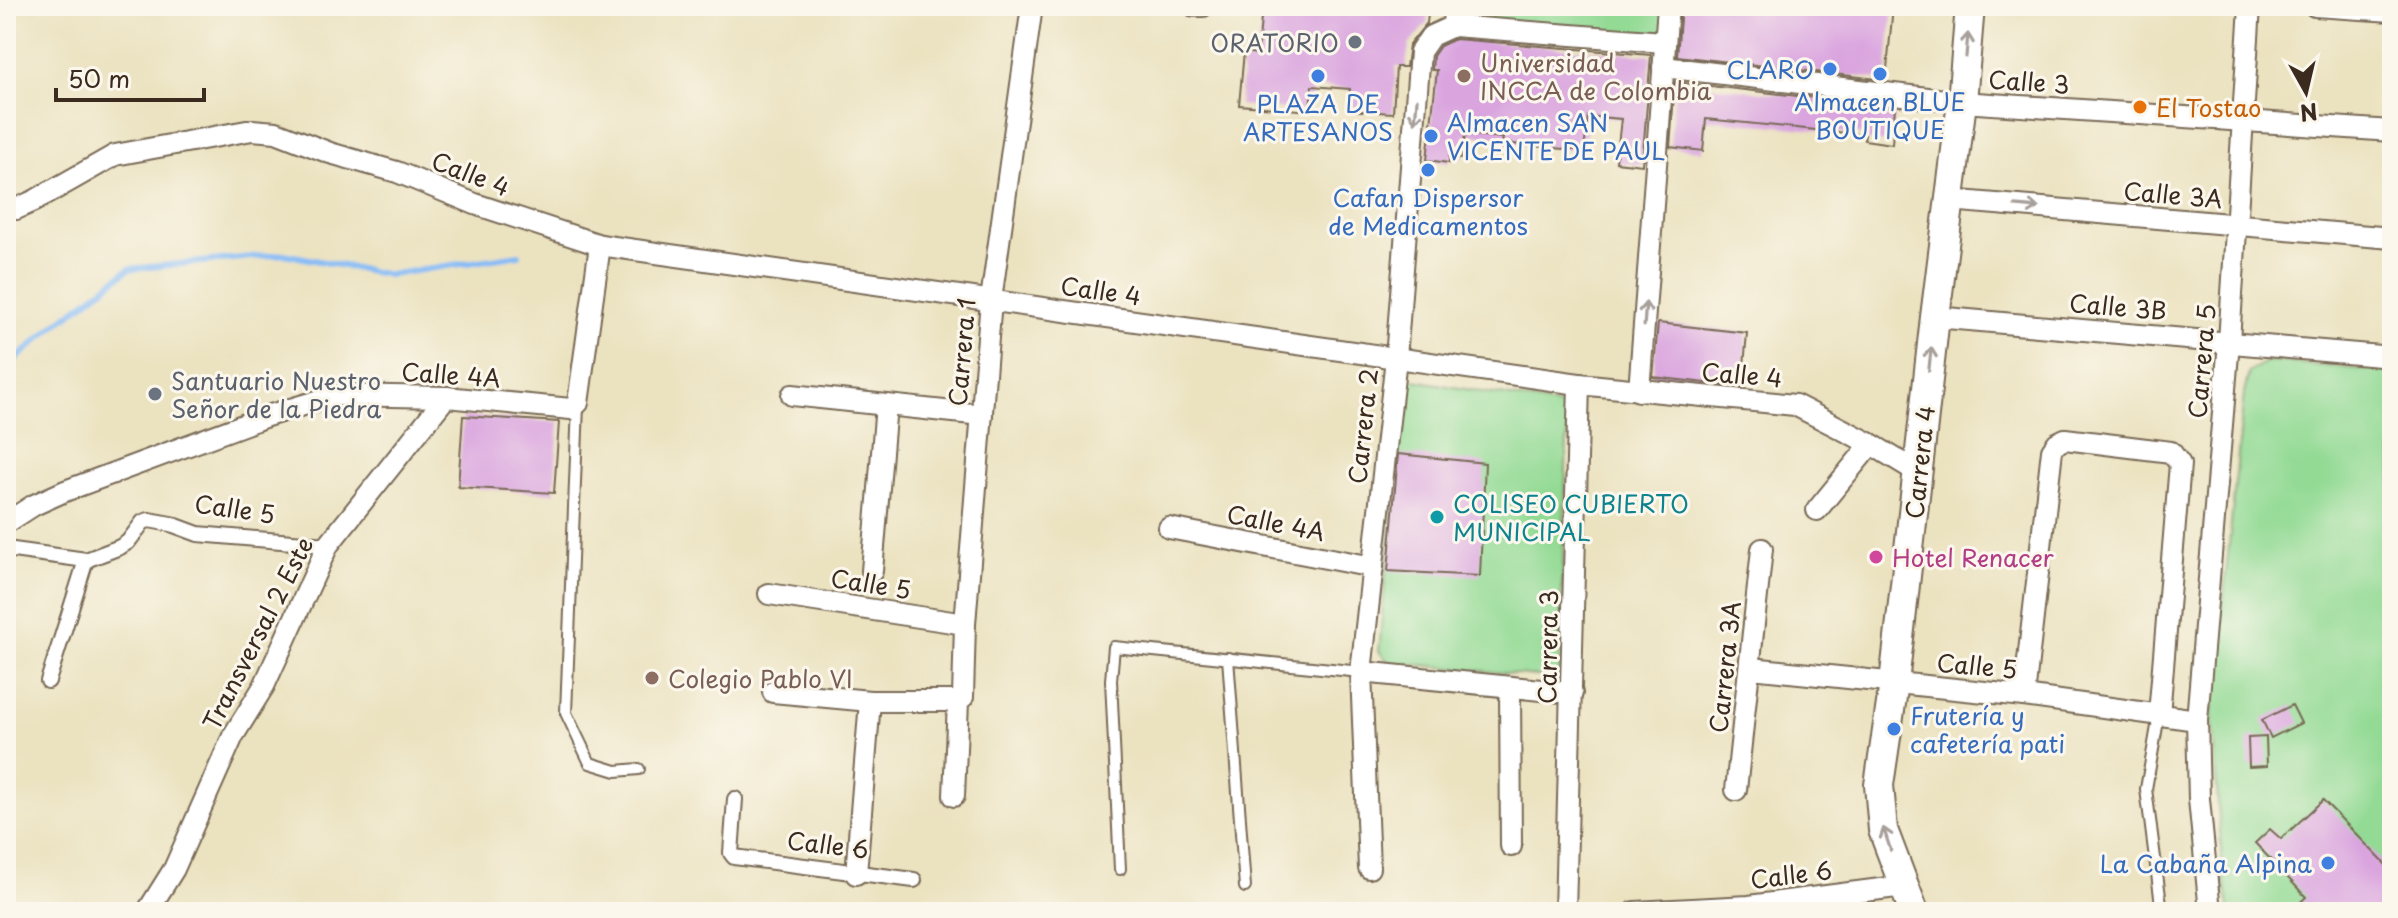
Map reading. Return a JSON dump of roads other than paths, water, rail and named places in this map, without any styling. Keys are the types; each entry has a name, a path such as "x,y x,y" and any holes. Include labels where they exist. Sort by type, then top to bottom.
{"main road":[{"name":"Carrera 4","path":"1909,899 1883,830 1879,785 1919,473 1962,102 1970,6"}],"street":[{"name":"Carrera 1","path":"954,796 958,701 963,697 965,624 991,300 1032,6"},
{"path":"1194,6 1203,6"},
{"path":"1639,391 1668,6"},
{"name":"Carrera 5","path":"2210,912 2199,799 2197,720 2229,342 2250,6"},
{"path":"2315,6 2392,11"},
{"path":"1453,16 1664,42"},
{"name":"Carrera 2","path":"1369,868 1361,672 1396,358 1420,52 1431,36 1453,16"},
{"name":"Calle 3","path":"1663,67 1962,102 2392,131"},
{"name":"Calle 4","path":"6,209 16,209 34,201 115,155 252,130 276,132 330,153 397,172 475,204 600,245 1579,384 1795,405 1919,473"},
{"name":"Calle 3A","path":"1949,200 2392,238"},
{"path":"578,403 600,245"},
{"name":"Calle 3B","path":"1935,317 2392,357"},
{"name":"Carrera 3","path":"1565,912 1579,384"},
{"name":"Calle 4A","path":"6,523 34,505 65,491 267,416 337,395 446,397 562,410 571,409 578,403"},
{"path":"792,395 982,415"},
{"name":"Transversal 2 Este","path":"147,912 174,869 226,751 264,686 328,545 446,397"},
{"path":"872,571 886,405"},
{"path":"2024,696 2052,450 2065,439 2171,452 2180,464 2159,715"},
{"path":"1817,510 1871,444"},
{"name":"Calle 5","path":"6,549 86,560 128,542 143,522 149,520 198,534 328,545"},
{"name":"Calle 4A","path":"1169,528 1373,567"},
{"name":"Carrera 3A","path":"1736,790 1762,549"},
{"path":"48,681 86,560"},
{"name":"Calle 5","path":"769,594 965,624"},
{"name":"Calle 5","path":"1751,668 2024,696 2197,720"},
{"path":"1361,672 1572,693"},
{"path":"1510,689 1511,846"},
{"path":"773,692 870,701 958,701"},
{"path":"856,874 870,701"},
{"name":"Calle 6","path":"735,799 731,853 734,857 914,880"},
{"name":"Calle 6","path":"1635,912 1749,909 1909,899"}],"lane":[{"path":"578,403 566,713 590,763 616,771 639,769"},
{"path":"1120,869 1111,680 1114,647 1361,672"},
{"path":"1228,658 1245,887"},
{"path":"2159,715 2146,789 2162,912"}],"waterway":[{"path":"6,368 54,326 129,269 284,254 389,275 519,255"}],"place":[{"name":"ORATORIO","path":"1355,42"},
{"name":"CLARO","path":"1830,69"},
{"name":"Almacen BLUE BOUTIQUE","path":"1880,74"},
{"name":"PLAZA DE ARTESANOS","path":"1318,76"},
{"name":"Universidad INCCA de Colombia","path":"1464,76"},
{"name":"El Tostao","path":"2140,107"},
{"name":"Almacen SAN VICENTE DE PAUL","path":"1431,136"},
{"name":"Cafan Dispersor de Medicamentos","path":"1428,170"},
{"name":"Santuario Nuestro Señor de la Piedra","path":"155,394"},
{"name":"COLISEO CUBIERTO MUNICIPAL","path":"1437,517"},
{"name":"Hotel Renacer","path":"1876,557"},
{"name":"Colegio Pablo VI","path":"652,678"},
{"name":"Frutería y cafetería pati","path":"1894,729"},
{"name":"La Cabaña Alpina","path":"2328,863"}]}
